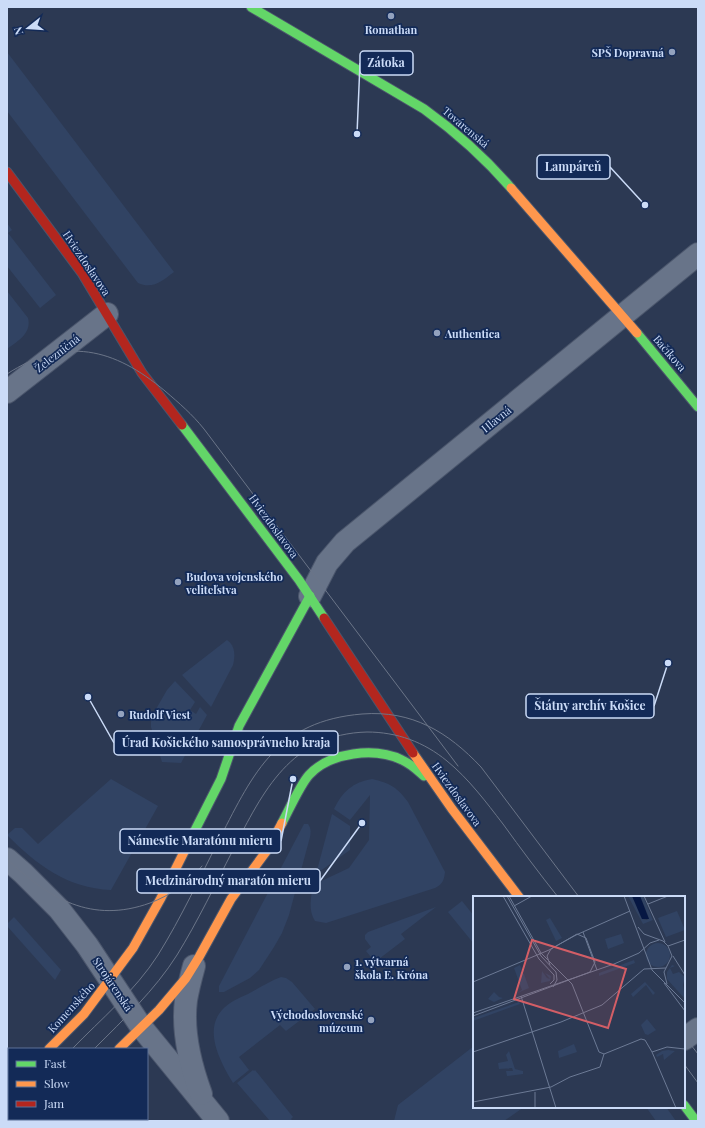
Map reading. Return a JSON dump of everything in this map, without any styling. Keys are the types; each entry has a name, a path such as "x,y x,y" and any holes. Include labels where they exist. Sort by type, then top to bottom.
{"street":[{"name":"Továrenská","path":"251,7 424,109 455,131 502,177 622,316"},
{"name":"Hviezdoslavova","path":"7,172 82,273 142,373 253,518 310,596 401,736 452,809 518,896"},
{"name":"Hlavná","path":"310,596 327,563 345,542 698,254"},
{"name":"Železničná","path":"7,392 107,314"},
{"name":"Bačíkova","path":"622,316 698,407"},
{"name":"Komenského","path":"50,1048 84,1014 133,948 161,898 221,779 239,726 310,596"},
{"path":"120,1048 142,1028 180,985 194,966 237,890 268,849 309,774 323,764 355,754 376,753 389,755 413,766 428,780 452,809"},
{"name":"Strojárenská","path":"7,859 23,873 59,910 87,945 142,1028 215,1117"},
{"name":"Strojárenská","path":"194,966 186,999 185,1026 188,1046 200,1093 215,1117"},
{"path":"685,1038 698,1030"},
{"path":"685,1106 696,1121"}],"shaded area":[{"path":"7,52 174,272 166,278 153,285 143,285 138,283 7,111"},
{"path":"7,223 12,230 8,233 56,295 40,308 7,266"},
{"path":"7,291 28,318 29,323 23,336 7,349"},
{"path":"227,640 233,648 233,665 211,707 182,675"},
{"path":"175,681 195,702 190,710 196,714 200,707 207,715 181,763 162,762 151,727 152,716 167,690"},
{"path":"111,779 158,806 111,890 80,885 67,880 41,865 7,835 15,828 22,828 38,844"},
{"path":"372,779 384,782 393,787 401,793 408,802 445,872 444,880 435,888 326,923 315,921 311,912 313,885 349,868 369,840 370,795 350,820 334,809 345,793 354,785 365,780"},
{"path":"332,814 350,826 350,850 316,874"},
{"path":"304,824 308,824 310,827 310,837 289,915 282,933 259,970 250,978 224,992 219,992 219,986"},
{"path":"462,901 473,915 473,943 448,912"},
{"path":"436,907 401,934 405,939 375,962 366,951 371,947 365,939 365,935 368,932"},
{"path":"14,917 61,970 55,980 7,926 7,924"},
{"path":"281,977 292,982 315,1009 286,1031 280,1025 239,1057 249,1070 233,1083 219,1057 216,1047 214,1027 217,1018 222,1010 231,1002"},
{"path":"473,1047 473,1108 523,1108 504,1121 394,1121 398,1105"},
{"path":"255,1070 293,1117 291,1119 293,1121 270,1121 237,1083"},
{"path":"647,1108 667,1108 676,1121 656,1121"}],"tram line":[{"path":"7,374 28,362 49,355 69,351 89,352 108,357 127,365 146,376 165,391 204,429 458,766"},
{"path":"73,1048 139,981 158,955 182,912 232,814 258,771 272,754 289,739 309,727 333,719 362,714 397,716 428,726 456,743 481,767 578,896"},
{"path":"95,1048 149,992 177,955 199,916 244,828 269,787 283,770 299,755 318,743 341,735 367,732 389,734 410,739 438,754 463,775 477,791 557,896"},
{"path":"7,859 39,886 55,896 72,904 90,909 109,911 129,909 158,900 185,883 202,866"},
{"path":"685,1037 698,1054"},
{"path":"685,1065 698,1083"}],"traffic: fast":[{"path":"251,7 424,109 470,146 511,188"},
{"path":"637,333 698,407"},
{"path":"182,425 299,580 324,618"},
{"path":"188,844 221,779 239,726 310,596"},
{"path":"282,823 298,791 309,775 318,767 341,757 366,753 391,756 408,763 424,776"},
{"path":"685,1106 696,1121"}],"traffic: slow":[{"path":"511,188 637,333"},
{"path":"413,753 452,809 518,896"},
{"path":"120,1048 159,1010 186,978 231,899 268,849 282,823"},
{"path":"50,1048 84,1014 133,948 161,898 188,844"}],"traffic: jam":[{"path":"7,172 82,273 142,373 182,425"},
{"path":"324,618 413,753"}],"place":[{"name":"Romathan","path":"391,16"},
{"name":"SPŠ Dopravná","path":"672,52"},
{"name":"Zátoka","path":"357,134"},
{"name":"Lampáreň","path":"645,205"},
{"name":"Authentica","path":"437,333"},
{"name":"Budova vojenského veliteľstva","path":"178,582"},
{"name":"Štátny archív Košice","path":"668,663"},
{"name":"Úrad Košického samosprávneho kraja","path":"88,697"},
{"name":"Rudolf Viest","path":"121,714"},
{"name":"Námestie Maratónu mieru","path":"293,779"},
{"name":"Medzinárodný maratón mieru","path":"362,823"},
{"name":"1. výtvarná škola E. Króna","path":"347,967"},
{"name":"Východoslovenské múzeum","path":"371,1020"}]}
